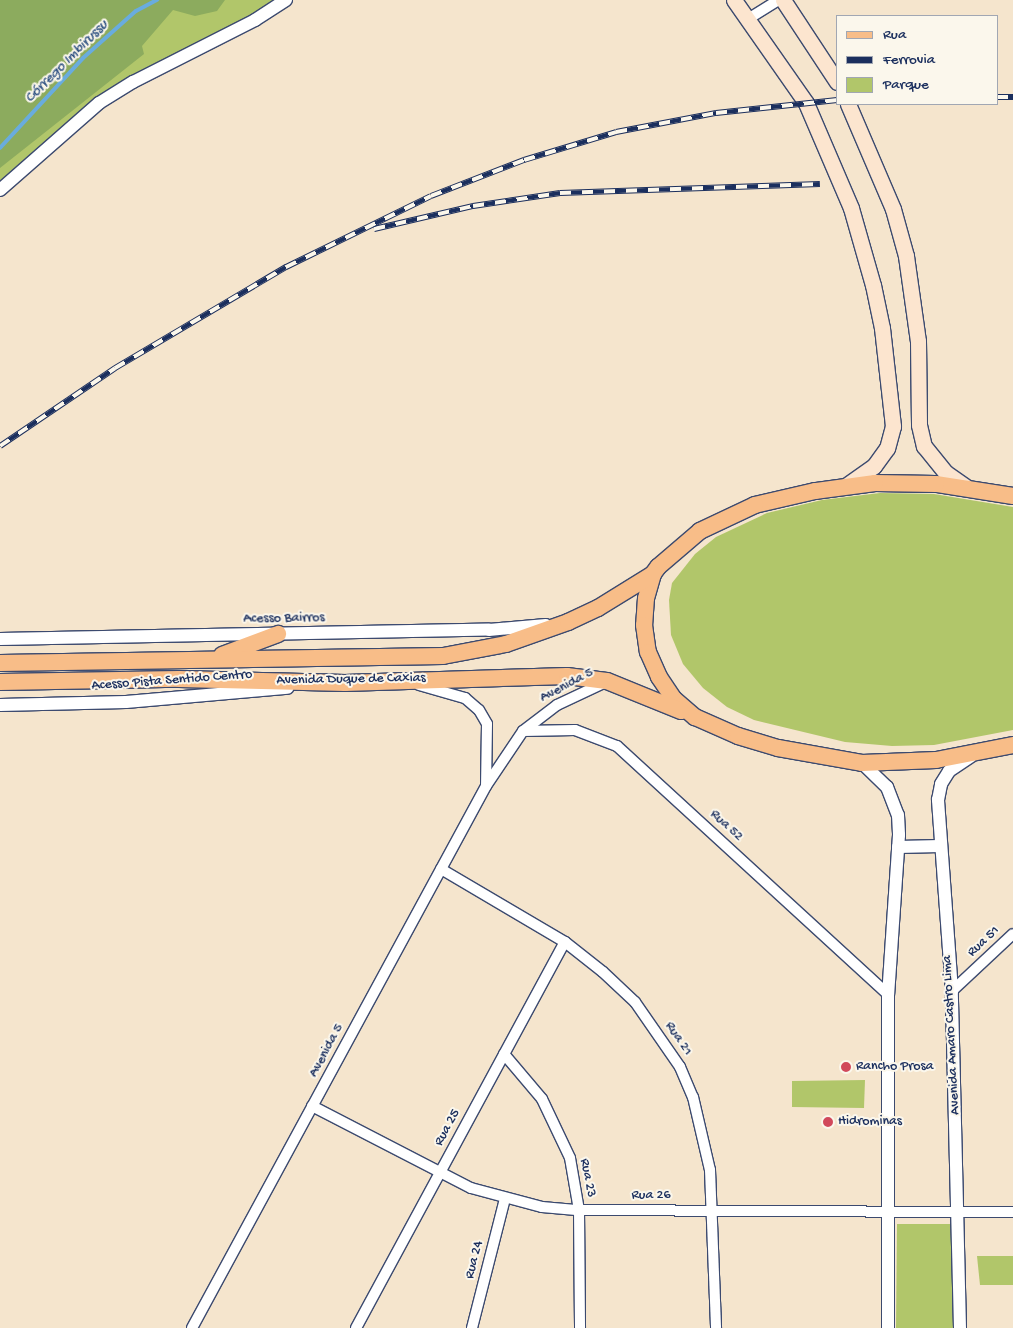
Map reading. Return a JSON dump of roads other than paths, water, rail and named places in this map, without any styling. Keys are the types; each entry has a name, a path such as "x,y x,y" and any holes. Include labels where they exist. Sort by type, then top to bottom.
{"main road":[{"path":"734,0 806,103 832,156 863,244 882,328 893,426 887,448 874,466 845,486"},
{"path":"783,0 836,80"},
{"path":"848,105 884,185 906,256 917,332 919,425 924,446 946,472 966,487"},
{"name":"Avenida Duque de Caxias","path":"0,663 442,656 506,644 568,622 598,608 652,574 700,531 727,516 755,505 845,486 936,484 966,487 1013,496"},
{"path":"652,574 646,598 644,625 648,652 659,677 674,699 694,717"},
{"path":"210,660 278,634"},
{"name":"Avenida Duque de Caxias","path":"0,682 179,679 345,682 567,676 607,681 738,736 778,748 862,763 896,763 971,756 1013,745"}],"street":[{"path":"0,190 99,103 133,82 254,20 286,0"},
{"path":"748,19 778,0"},
{"name":"Acesso Bairros","path":"0,639 489,630 568,622"},
{"name":"Avenida 5","path":"399,680 456,695 478,710 487,724 486,786"},
{"name":"Avenida 5","path":"192,1328 486,786 523,732 557,704 607,681"},
{"name":"Acesso Pista Sentido Centro","path":"0,705 135,701 345,682"},
{"name":"Rua 52","path":"523,732 575,730 617,746 888,994"},
{"name":"Avenida Amaro Castro Lima","path":"960,1328 952,991 938,800 941,784 949,771 971,756"},
{"path":"862,763 879,777 893,800 898,815 898,847 888,994 888,1328"},
{"path":"898,847 940,846"},
{"name":"Rua 21","path":"441,869 564,942 635,1002 680,1066 703,1133 714,1209 716,1328"},
{"name":"Rua 51","path":"952,991 1013,934"},
{"name":"Rua 25","path":"356,1328 564,942"},
{"name":"Rua 23","path":"504,1054 542,1099 557,1126 570,1158 579,1210 580,1328"},
{"name":"Rua 26","path":"312,1106 439,1174 505,1199 579,1210 714,1209 887,1213 1013,1212"},
{"name":"Rua 24","path":"472,1328 505,1199"}],"waterway":[{"name":"Córrego Imbirussu","path":"0,148 83,58 136,11 157,0"}],"railway":[{"path":"998,97 1013,97"},
{"path":"0,446 115,368 286,267 431,196 524,160 616,132 716,113 836,100"},
{"path":"374,229 473,206 560,193 820,184"}],"place":[{"name":"Rancho Prosa","path":"846,1067"},
{"name":"Hidrominas","path":"828,1122"}]}
